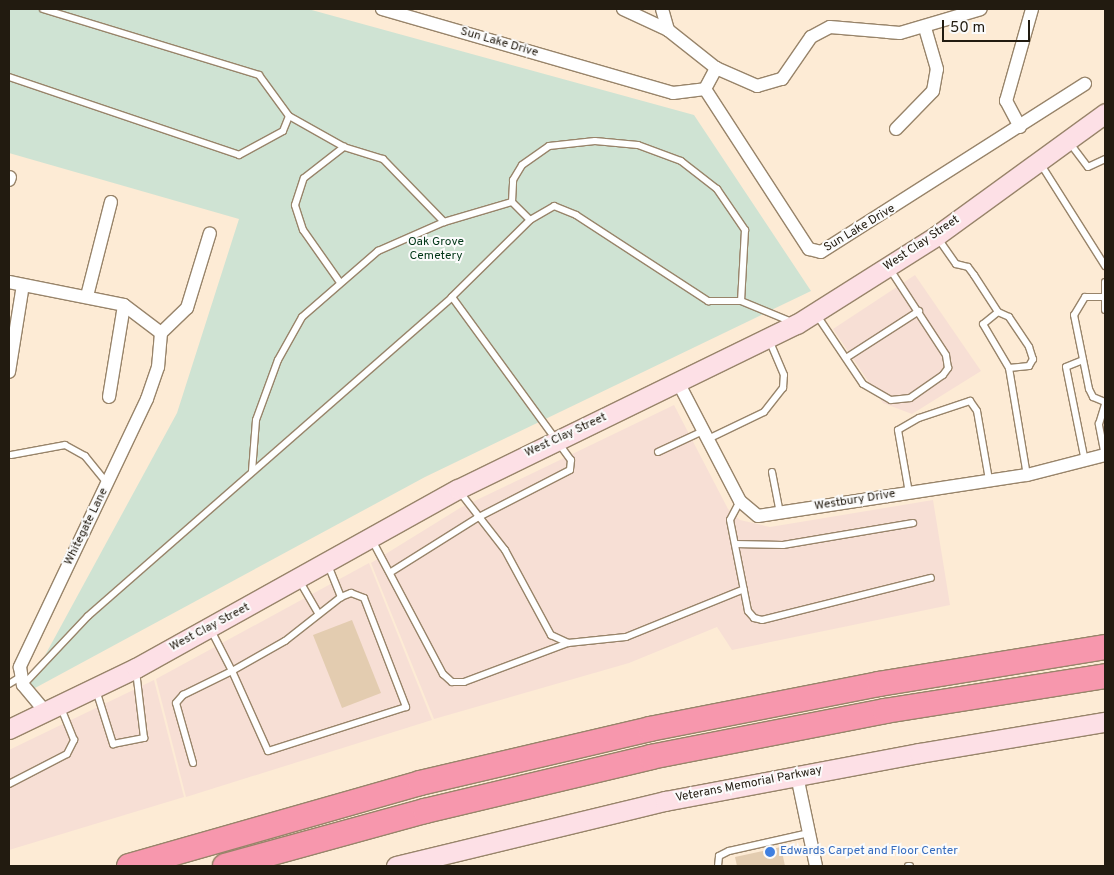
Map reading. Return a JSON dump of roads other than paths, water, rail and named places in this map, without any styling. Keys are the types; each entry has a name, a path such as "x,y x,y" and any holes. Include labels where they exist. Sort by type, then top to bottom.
{"highway":[{"path":"129,866 363,798 640,731 851,689 1105,648"},
{"path":"225,866 425,811 651,757 885,711 1105,676"}],"main road":[{"name":"West Clay Street","path":"9,729 96,690 328,565 458,489 679,384 798,324 936,236 1105,113"},
{"name":"Veterans Memorial Parkway","path":"396,866 665,801 1105,722"}],"street":[{"name":"Sun Lake Drive","path":"382,9 673,93 704,88 809,249 821,252 1085,84"},
{"path":"623,9 668,30 716,68 739,81 769,85 782,79 811,38 830,27 900,33 925,28 981,9"},
{"path":"662,9 668,30"},
{"path":"1020,127 1006,101 1032,9"},
{"path":"896,129 933,91 937,69 925,28"},
{"path":"704,88 716,68"},
{"path":"87,296 111,202"},
{"path":"9,282 87,296 124,305 162,333 187,308 210,233"},
{"path":"9,372 23,285"},
{"path":"109,397 124,305"},
{"name":"Whitegate Lane","path":"17,682 20,667 108,484 158,367 162,333"},
{"name":"Westbury Drive","path":"679,384 740,501 758,516 1026,474 1086,462 1105,455"},
{"path":"17,682 53,708"},
{"path":"797,776 816,866"}],"lane":[{"path":"43,9 57,10 259,76 289,116 344,147 383,159 444,222"},
{"path":"9,77 239,155 283,131 289,116"},
{"path":"530,220 512,202 513,180 522,165 549,146 594,141 638,145 681,161 718,190 745,230 741,301"},
{"path":"1068,141 1088,167 1105,159"},
{"path":"339,281 303,230 295,205 304,178 344,147"},
{"path":"1039,162 1105,266"},
{"path":"252,471 256,420 278,360 302,317 339,281 378,251 444,222 512,202"},
{"path":"17,682 252,471 452,297 530,220 554,206 576,215 708,301 741,301 798,324"},
{"path":"936,236 956,264 968,267 998,312 1009,317 1033,359 1029,366 1009,368"},
{"path":"815,313 863,384 891,400 910,398 948,368 943,347 889,267"},
{"path":"1105,282 1102,297 1105,310"},
{"path":"391,572 477,518 570,470 571,460 452,297"},
{"path":"1102,297 1085,298 1075,309 1083,360 1091,394 1105,403 1099,424 1105,455"},
{"path":"846,358 919,311"},
{"path":"998,312 983,324 1009,368 1026,474"},
{"path":"658,452 747,423 774,402 783,388 784,375 769,339"},
{"path":"1083,360 1066,367 1086,462"},
{"path":"908,493 898,430 919,418 970,401 977,411 989,480"},
{"path":"11,455 64,445 85,456 108,484"},
{"path":"772,472 780,513"},
{"path":"458,489 477,518 505,550 551,635 568,643"},
{"path":"740,501 730,520 748,611 754,618 762,620 931,578"},
{"path":"735,544 783,545 913,523"},
{"path":"371,539 391,572 443,674 452,682 464,682 568,643 626,638 744,589"},
{"path":"328,565 341,597"},
{"path":"299,580 319,614"},
{"path":"193,763 176,703 183,695 232,671 286,641 341,597 351,593 364,598 406,707 268,751 232,671 210,627"},
{"path":"96,690 113,744 144,738 136,668"},
{"path":"9,784 67,754 74,740 53,708"},
{"path":"718,866 720,856 729,851 809,832"}],"place":[{"name":"Edwards Carpet and Floor Center","path":"770,852"}],"park label":[{"name":"Oak Grove Cemetery","path":"436,250"}]}
